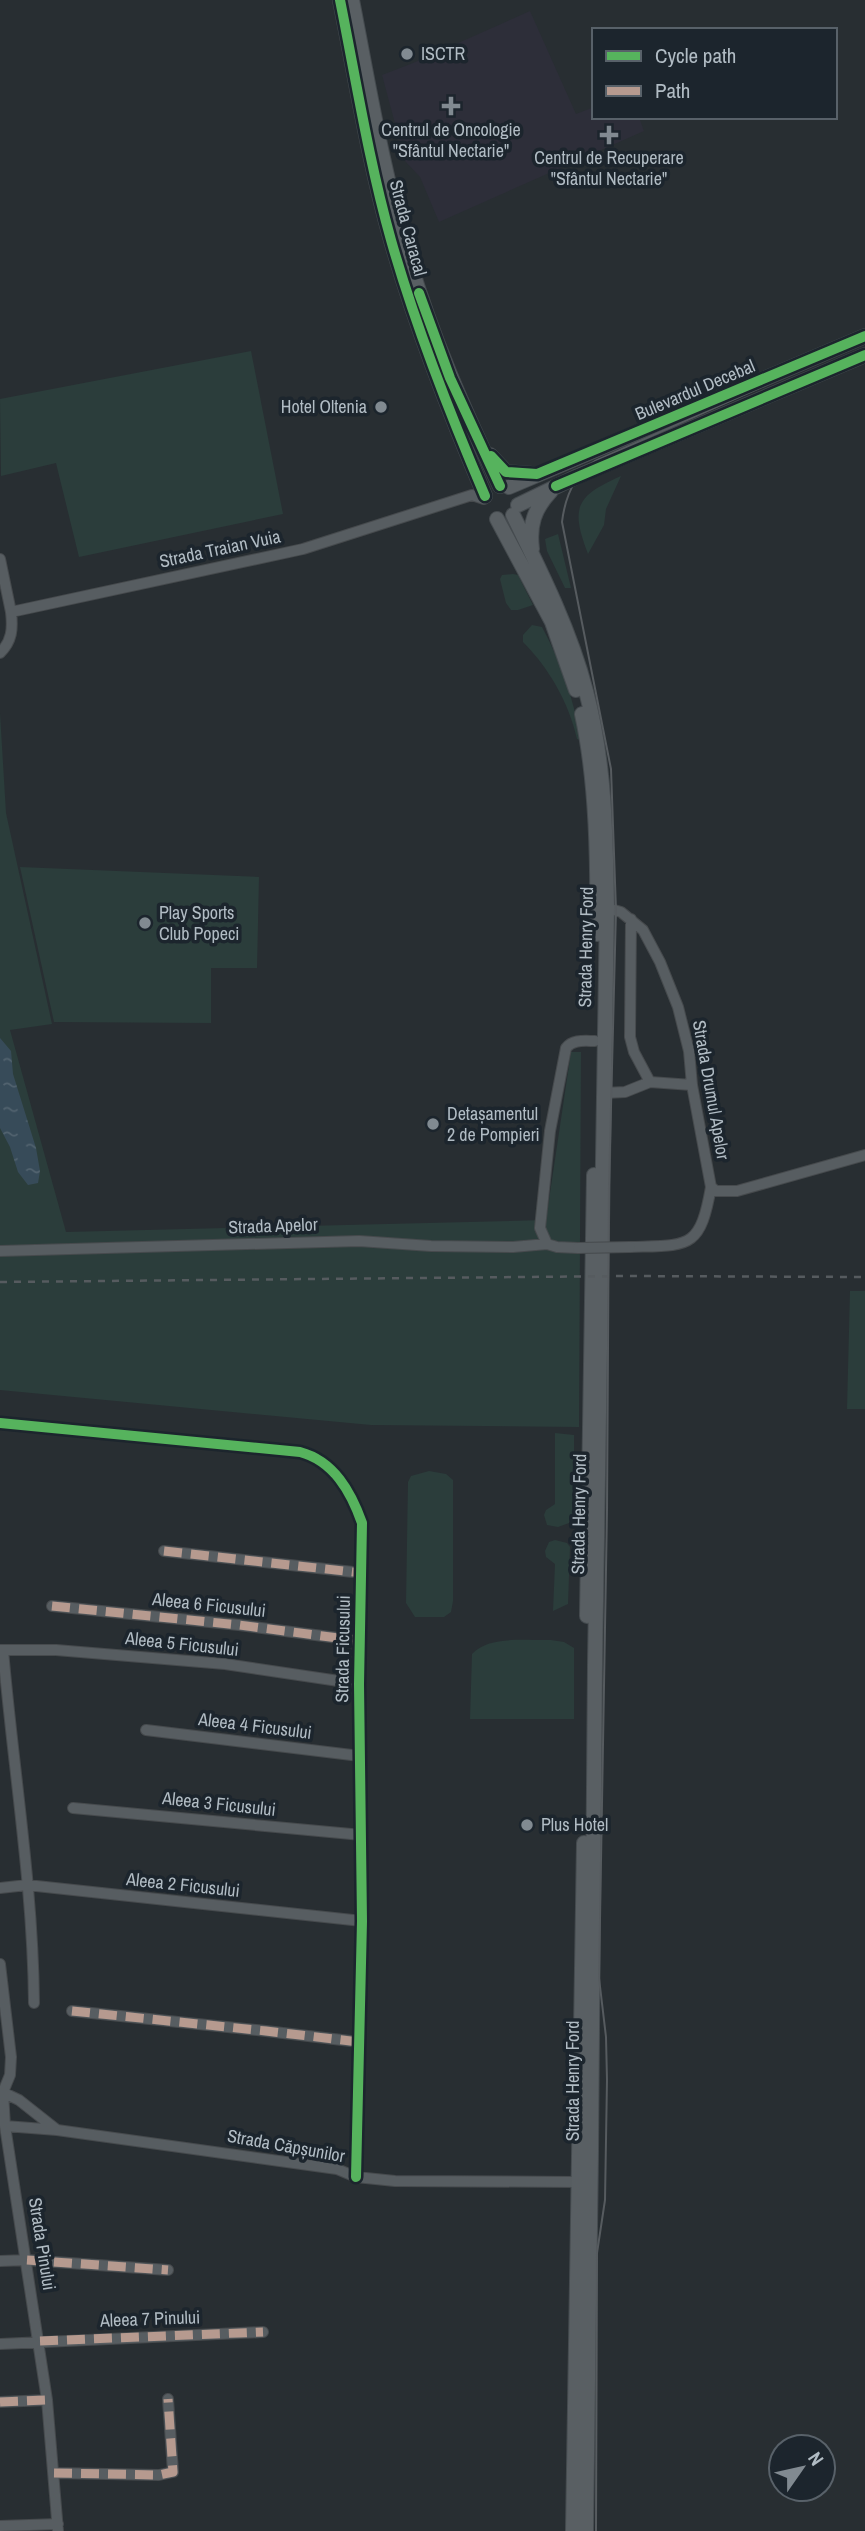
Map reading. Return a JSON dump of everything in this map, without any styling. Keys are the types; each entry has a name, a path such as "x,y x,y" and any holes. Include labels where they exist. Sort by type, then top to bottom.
{"main road":[{"name":"Strada Caracal","path":"340,0 372,160 397,259 430,362 485,497"},
{"name":"Strada Caracal","path":"352,0 382,156 408,259 450,378 475,433 504,486"},
{"name":"Bulevardul Decebal","path":"504,486 865,336"},
{"name":"Bulevardul Decebal","path":"515,510 556,486 865,355"},
{"path":"475,433 495,462 506,472 537,474"},
{"path":"504,486 516,495 515,510 508,518 497,519 486,510 485,497 489,491 504,486"},
{"path":"534,560 531,534 533,516 541,501 556,486"},
{"name":"Strada Henry Ford","path":"515,510 571,644 586,691 595,731 603,793 607,908 595,1665 586,2531"},
{"name":"Strada Henry Ford","path":"497,519 552,622 577,692 584,726 593,814 597,906 573,2531"}],"street":[{"name":"Strada Traian Vuia","path":"11,612 303,549 472,495 485,497"},
{"path":"0,559 11,612 12,634 7,647 0,653"},
{"name":"Strada Drumul Apelor","path":"607,908 621,912 643,930 678,1007 687,1040 692,1085 711,1187 716,1191 737,1191 865,1155"},
{"path":"631,919 630,1037 634,1052 650,1082"},
{"path":"547,1244 540,1228 550,1131 566,1048 569,1043 576,1041 595,1041"},
{"path":"604,1093 625,1092 650,1082 692,1085"},
{"name":"Strada Apelor","path":"0,1251 321,1241 513,1247 547,1244 578,1248 672,1245 692,1239 702,1224 711,1187"},
{"name":"Strada Ficusului","path":"0,1423 300,1452 316,1456 343,1482 354,1501 362,1523 359,1684 362,1921 356,2177"},
{"path":"164,1552 362,1573"},
{"name":"Aleea 6 Ficusului","path":"52,1606 239,1625 361,1641"},
{"path":"1,1650 27,1885 34,1961 34,2003"},
{"name":"Aleea 5 Ficusului","path":"1,1650 56,1650 225,1664 359,1684"},
{"name":"Aleea 4 Ficusului","path":"146,1730 360,1756"},
{"name":"Aleea 3 Ficusului","path":"73,1808 362,1835"},
{"name":"Aleea 2 Ficusului","path":"0,1888 27,1885 362,1921"},
{"name":"Strada Pinului","path":"0,1964 11,2057 10,2075 2,2091 5,2126 40,2341 58,2527"},
{"path":"72,2011 359,2042"},
{"path":"2,2091 19,2100 57,2130"},
{"name":"Strada Căpșunilor","path":"5,2126 57,2130 337,2169 356,2177 395,2181 579,2182"},
{"path":"0,2261 27,2260 167,2270"},
{"name":"Aleea 7 Pinului","path":"0,2344 263,2332"},
{"path":"54,2473 159,2475 173,2472 168,2399"},
{"path":"0,2402 47,2400"},
{"path":"0,2526 58,2527"}],"shaded area":[{"path":"530,11 576,114 592,108 592,119 640,119 644,131 439,222 420,177 405,161 382,75"},
{"path":"251,351 283,514 79,557 56,463 1,476 0,399"},
{"path":"621,476 606,509 604,525 588,554 579,525 581,505 594,490"},
{"path":"558,534 571,588 565,588 547,551 545,539"},
{"path":"502,575 518,575 533,605 511,610 506,603 500,579"},
{"path":"532,625 542,627 561,668 571,696 581,740 577,739 569,712 557,687 523,642 523,635"},
{"path":"0,713 6,813 52,1024 10,1030 66,1232 546,1220 571,1052 581,1052 579,1427 371,1425 0,1390"},
{"name":"Play Sports Club Popeci","path":"20,867 259,877 257,968 211,968 211,1023 54,1022"},
{"path":"850,1291 865,1291 865,1409 847,1409"},
{"path":"555,1433 574,1435 574,1516 570,1516 569,1523 558,1527 547,1525 544,1515 546,1510 555,1504"},
{"path":"429,1471 446,1474 453,1480 453,1601 451,1612 444,1617 415,1617 406,1603 408,1482 411,1476"},
{"path":"555,1540 567,1543 570,1547 568,1604 553,1611 555,1564 546,1557 545,1551 549,1542"},
{"path":"498,1641 564,1642 574,1648 574,1719 470,1719 472,1654 479,1648"}],"water":[{"path":"0,1038 11,1051 13,1074 36,1148 40,1171 38,1183 28,1185 18,1172 0,1128"}],"tram line":[{"path":"596,2531 597,2253 605,2200 607,2080 606,2037 599,1978 607,1511 609,1186 616,910 611,769 562,522 572,487 581,473 595,461 865,341"}],"railway":[{"path":"0,1282 627,1276 865,1277"}],"marked path":[{"path":"164,1551 362,1573"},
{"path":"52,1606 239,1625 361,1641"},
{"path":"72,2011 359,2042"},
{"path":"27,2260 168,2270"},
{"path":"40,2341 263,2332"},
{"path":"54,2473 159,2475 173,2472 168,2399"},
{"path":"0,2402 47,2400"}],"cycle path":[{"path":"340,0 369,151 391,240 434,369 485,496"},
{"path":"419,293 450,378 500,486"},
{"path":"491,456 506,472 537,474 865,336"},
{"path":"556,486 865,355"},
{"path":"0,1423 300,1452 312,1456 332,1470 347,1489 362,1523 359,1684 362,1921 356,2177"}],"place":[{"name":"ISCTR","path":"407,54"},
{"name":"Centrul de Oncologie \"Sfântul Nectarie\"","path":"451,106"},
{"name":"Centrul de Recuperare \"Sfântul Nectarie\"","path":"609,135"},
{"name":"Hotel Oltenia","path":"381,407"},
{"name":"Play Sports Club Popeci","path":"145,923"},
{"name":"Detașamentul 2 de Pompieri","path":"433,1124"},
{"name":"Plus Hotel","path":"527,1825"}]}
